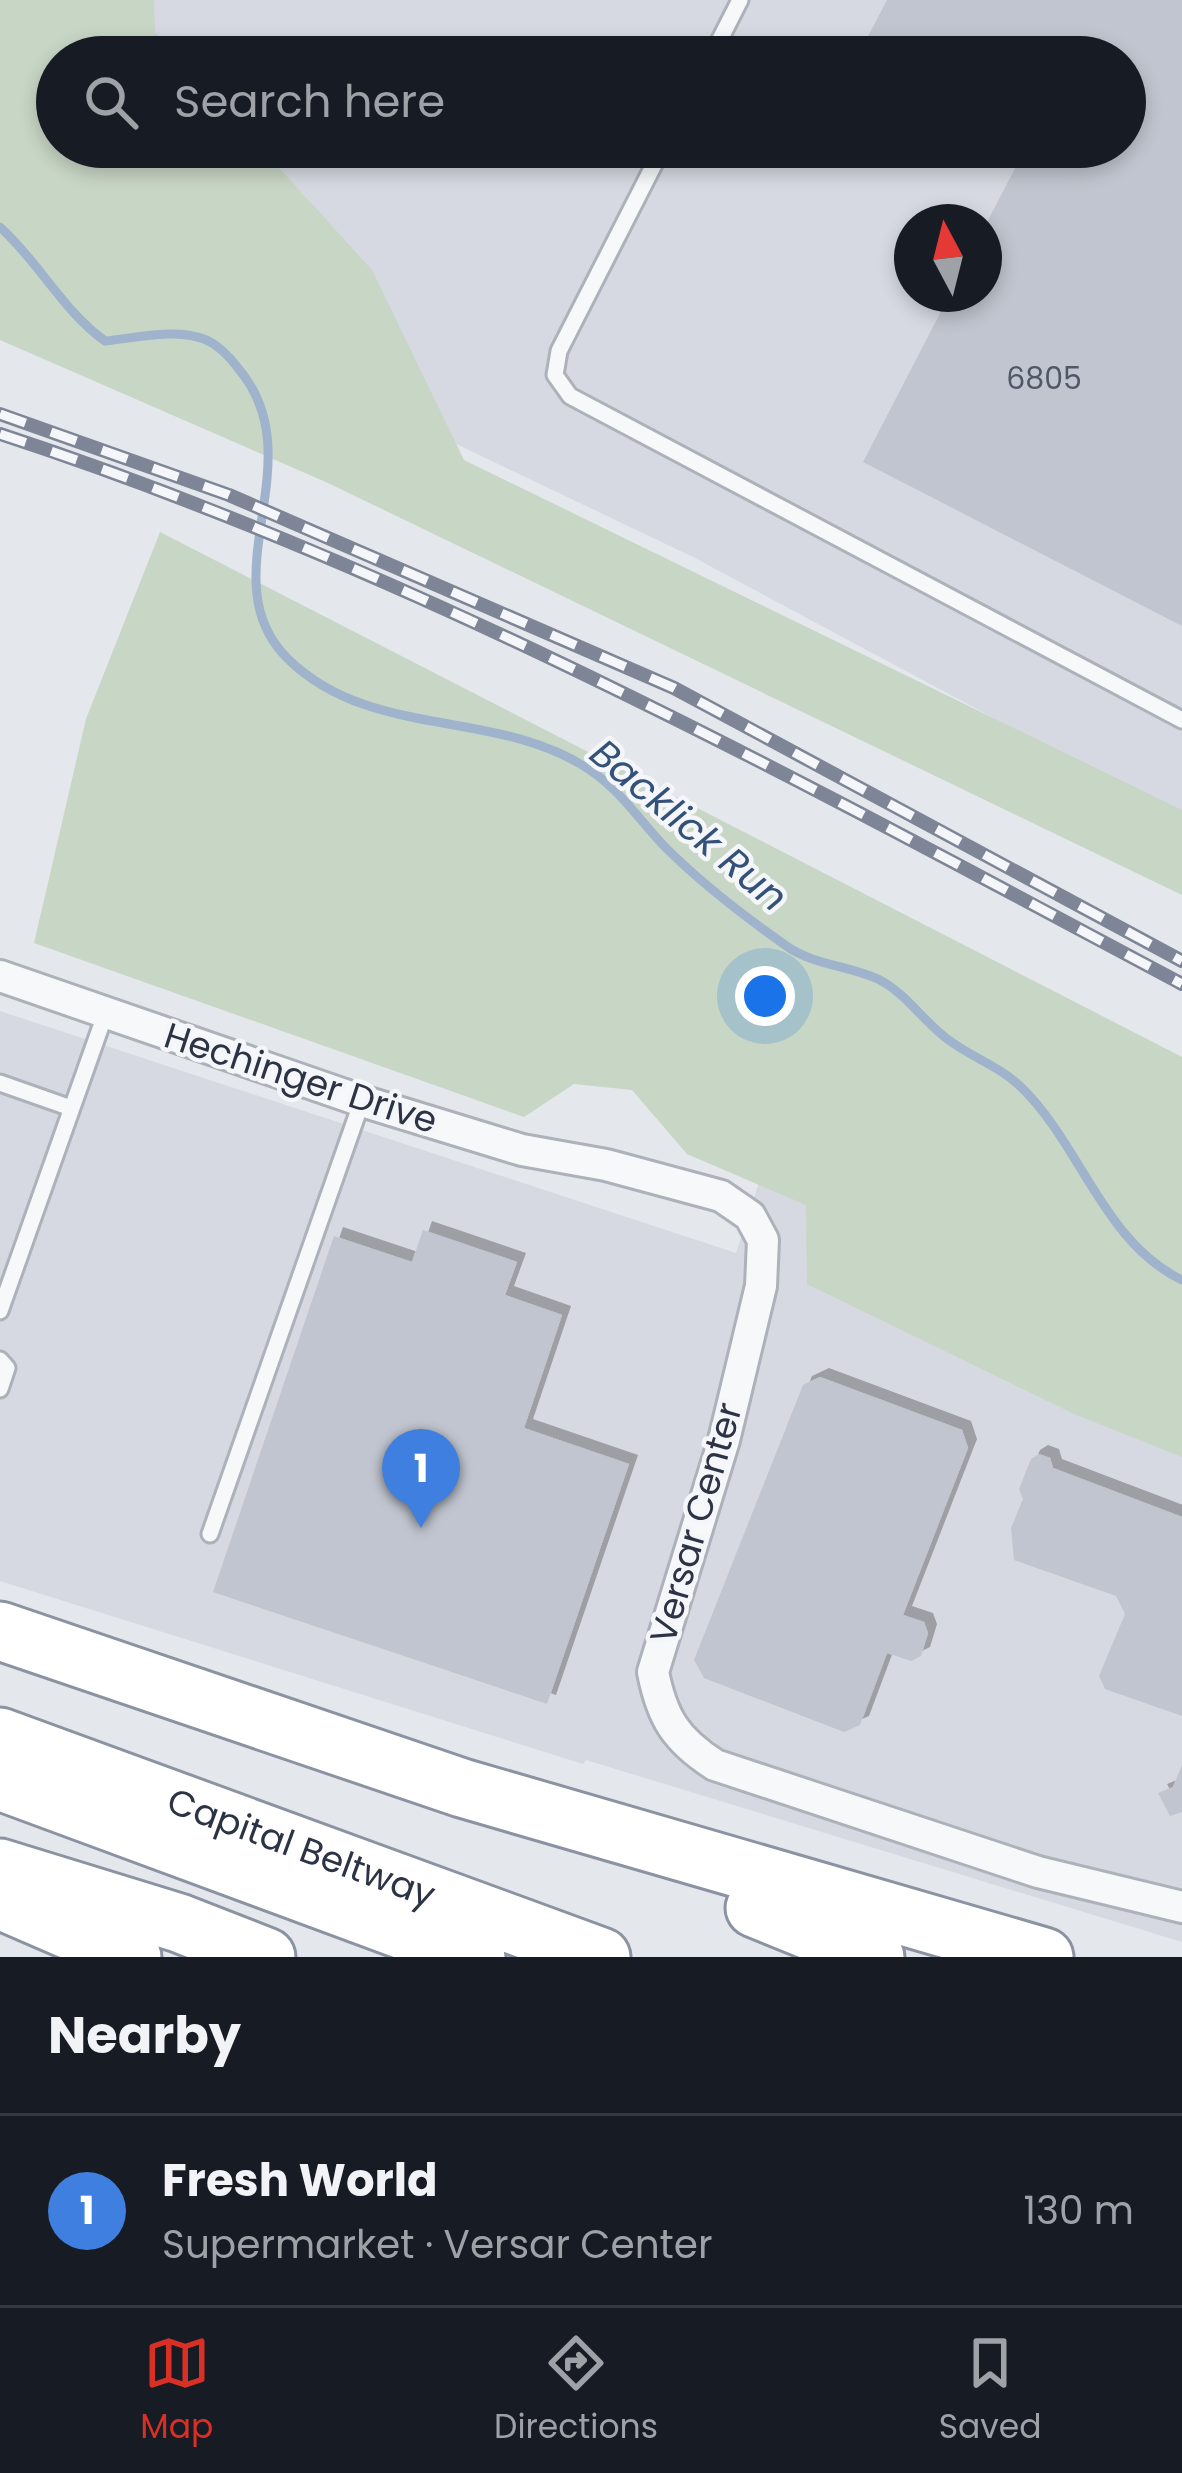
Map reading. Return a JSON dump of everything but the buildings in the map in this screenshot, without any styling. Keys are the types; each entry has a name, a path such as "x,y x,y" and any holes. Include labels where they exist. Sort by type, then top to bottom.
{"highway":[{"path":"0,1630 462,1788 1044,1957"},
{"name":"Capital Beltway","path":"0,1736 601,1957"},
{"path":"0,1781 476,1957"},
{"path":"462,1788 875,1957"},
{"path":"0,1868 266,1957"},
{"path":"0,1900 132,1957"}],"street":[{"name":"Hechinger Drive","path":"0,976 362,1101 522,1150 606,1165"},
{"name":"Versar Center","path":"606,1165 721,1196 750,1216 763,1240 761,1286 724,1440 653,1672 660,1707 679,1742 716,1765 1038,1872 1182,1907"}],"lane":[{"path":"722,36 740,0"},
{"path":"652,168 559,351 555,375 570,396 1182,720"},
{"path":"0,1311 106,1012"},
{"path":"0,1083 71,1108"},
{"path":"210,1534 362,1101"},
{"path":"0,1360 7,1369 0,1389"}],"shaded area":[{"path":"110,0 1182,0 1182,819 695,558 450,441 132,168 1146,168 1146,36 99,36"},
{"path":"852,899 1182,1091 1182,1942 586,1760 583,1764 0,1581 0,1011 736,1253"}],"green space":[{"path":"0,0 154,0 159,36 36,36 36,168 279,168 372,270 464,460 1182,810 1182,895 328,483 0,340"},
{"path":"160,532 1182,1057 1182,1457 1074,1414 807,1284 806,1205 687,1154 632,1090 574,1084 524,1117 34,943 86,719"}],"waterway":[{"name":"Backlick Run","path":"0,227 76,315 105,341 192,336 214,344 238,368 259,404 268,441 257,592 266,627 288,659 321,685 357,702 515,738 590,770 679,860 770,934 795,952 878,979 946,1038 1012,1079 1042,1110 1132,1242 1182,1280"}],"railway":[{"path":"0,414 229,495 674,688 1182,961"},
{"path":"0,434 306,548 455,614 749,756 1182,984"}],"place":[{"name":"Fresh World","path":"421,1528"}]}
